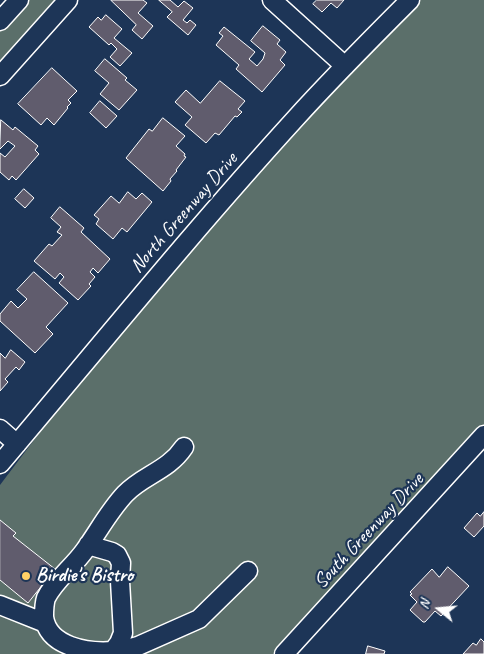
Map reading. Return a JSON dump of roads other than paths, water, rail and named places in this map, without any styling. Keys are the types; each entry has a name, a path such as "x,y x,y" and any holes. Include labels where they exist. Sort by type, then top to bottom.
{"street":[{"path":"0,21 19,0"},
{"path":"0,76 68,0"},
{"path":"272,0 345,66"},
{"name":"North Greenway Drive","path":"0,464 189,238 295,118 410,0"},
{"path":"0,429 17,444"},
{"name":"South Greenway Drive","path":"284,654 484,436"},
{"path":"184,447 173,462 126,493 46,598 44,610 45,623 52,635 73,650 98,652 124,650 138,646 199,619 248,571"},
{"path":"88,545 112,552 117,555 121,564 123,633 113,651"},
{"path":"0,605 45,623"}],"place":[{"name":"Birdie's Bistro","path":"26,576"}]}
